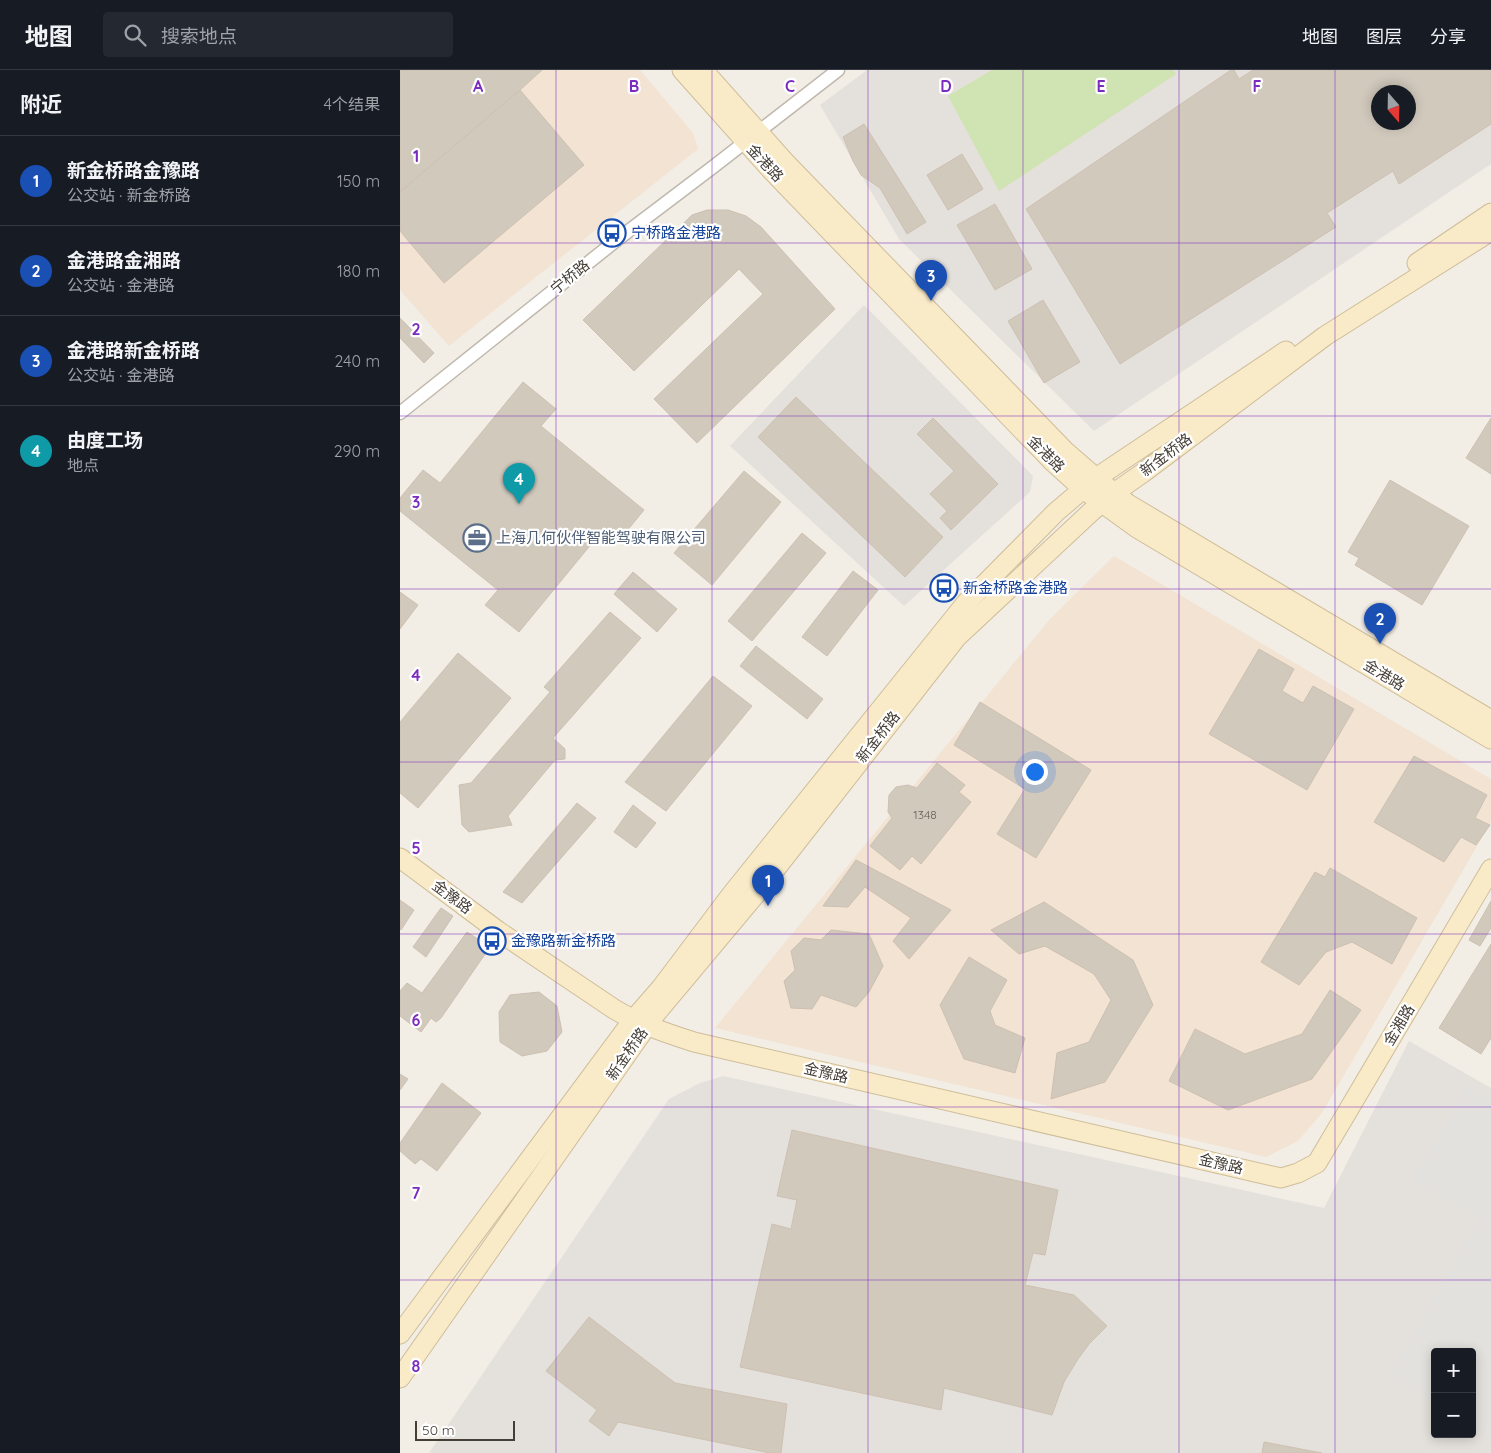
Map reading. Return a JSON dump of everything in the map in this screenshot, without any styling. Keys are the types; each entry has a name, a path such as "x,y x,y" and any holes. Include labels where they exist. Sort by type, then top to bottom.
{"street":[{"name":"金港路","path":"682,70 752,137 1053,462 1089,483 1137,528 1491,738"},
{"name":"金港路","path":"703,70 752,137"},
{"name":"宁桥路","path":"400,414 618,239 838,70"},
{"name":"新金桥路","path":"400,1378 640,1023 661,988 731,895 966,603 1056,512 1089,483 1491,214"},
{"name":"新金桥路","path":"400,1334 640,1023 756,894 957,637 1107,498 1326,336 1491,231"},
{"name":"金港路","path":"1107,498 1128,504 1491,720"},
{"name":"金豫路","path":"400,858 498,931 608,1006 640,1023 665,1033 694,1042 1280,1178 1298,1173"},
{"name":"金湘路","path":"1298,1173 1317,1163 1491,869"}],"shaded area":[{"path":"400,70 640,70 693,133 698,149 449,346 400,290"},
{"path":"867,70 1491,70 1491,164 1094,431 899,239 820,105"},
{"path":"864,305 1033,476 1030,492 904,606 730,446"},
{"path":"1114,556 1491,779 1491,822 1322,1113 1298,1141 1266,1157 715,1028 1050,619"},
{"path":"1409,1041 1491,1088 1491,1453 429,1453 669,1099 700,1083 723,1076 1324,1208"},
{"path":"1467,1087 1491,1101 1491,1436 1476,1427 1476,1348 1431,1348 1431,1401 1388,1376 1479,1220 1412,1181"}],"green space":[{"path":"992,70 1173,70 1176,74 999,191 948,96"}],"building":[{"path":"400,70 542,70 400,192"},
{"path":"1231,70 1234,70 1239,79 1253,70 1491,70 1491,124 1399,184 1393,171 1327,213 1336,227 1120,364 1026,209"},
{"path":"520,90 584,165 444,283 400,231 400,192"},
{"path":"864,124 926,222 907,234 880,188 861,175 843,137"},
{"path":"962,154 983,189 948,210 927,175"},
{"path":"995,204 1032,269 995,290 957,225"},
{"path":"707,210 728,210 746,216 761,227 835,309 697,443 654,399 763,294 739,269 634,371 583,320 692,215"},
{"path":"1043,300 1080,362 1044,383 1008,321"},
{"path":"400,318 434,353 424,363 400,338"},
{"path":"523,382 556,409 541,426 644,510 617,543 602,531 519,632 485,605 498,590 400,511 400,498 423,470 440,483"},
{"path":"796,397 943,537 905,577 758,437"},
{"path":"933,418 998,484 951,530 940,518 947,511 930,494 954,471 917,434"},
{"path":"1491,418 1491,474 1466,458"},
{"path":"744,471 781,502 712,585 674,553"},
{"path":"1390,480 1469,526 1422,605 1355,565 1359,558 1348,552"},
{"path":"802,533 826,553 752,641 728,621"},
{"path":"853,571 878,590 827,656 802,637"},
{"path":"633,572 677,609 657,632 614,594"},
{"path":"400,592 418,605 400,629"},
{"path":"610,612 641,638 553,738 565,749 565,759 555,760 508,816 512,825 469,832 462,825 459,785 471,783 550,692 544,687"},
{"path":"756,646 823,699 807,719 740,666"},
{"path":"1259,649 1294,669 1282,691 1303,703 1313,686 1354,709 1307,790 1209,734"},
{"path":"458,653 511,698 418,808 400,793 400,722"},
{"path":"713,676 752,706 666,811 625,782"},
{"path":"980,702 1091,770 1036,858 997,834 1025,789 954,745"},
{"path":"1414,756 1487,795 1475,818 1490,825 1476,845 1461,837 1444,862 1374,822"},
{"path":"937,763 965,785 959,792 971,802 921,864 912,856 900,870 870,846 892,818 888,812 889,795 896,787 908,785 917,788"},
{"path":"577,803 596,818 522,903 503,892"},
{"path":"633,805 656,823 636,848 614,832"},
{"path":"856,860 951,910 909,959 893,941 911,918 865,887 848,907 823,906"},
{"path":"1330,868 1417,918 1392,964 1352,942 1326,952 1299,985 1261,962 1315,872 1325,877"},
{"path":"400,900 414,910 401,930 400,929"},
{"path":"1491,901 1491,928 1480,946 1469,940"},
{"path":"1044,902 1133,960 1153,1005 1105,1082 1051,1099 1057,1053 1089,1042 1111,1000 1094,974 1045,946 1019,954 991,930"},
{"path":"441,908 453,916 426,957 413,947"},
{"path":"831,930 869,934 883,966 869,992 856,1007 821,995 812,1009 791,1008 784,981 795,970 791,951 804,938 821,940"},
{"path":"467,932 490,947 441,1018 436,1022 431,1018 421,1032 400,1016 400,991 407,983 422,993"},
{"path":"1491,944 1491,1038 1481,1054 1439,1028"},
{"path":"969,957 1007,980 990,1011 995,1025 1025,1038 1015,1073 964,1059 940,1005"},
{"path":"1330,990 1361,1010 1312,1079 1228,1110 1169,1081 1195,1029 1245,1054 1302,1034"},
{"path":"539,992 557,1006 562,1032 547,1051 522,1056 500,1042 499,1012 510,995"},
{"path":"400,1074 408,1079 400,1090"},
{"path":"442,1083 481,1113 437,1171 421,1159 415,1164 400,1151 400,1143"},
{"path":"792,1130 1058,1190 1045,1255 1033,1253 1025,1285 1074,1295 1107,1326 1089,1344 1078,1359 1064,1382 1052,1415 944,1388 941,1410 740,1367 772,1224 791,1229 797,1200 777,1196"},
{"path":"589,1317 675,1383 787,1404 781,1453 770,1453 618,1422 609,1436 589,1421 597,1410 546,1371"},
{"path":"1264,1442 1322,1453 1262,1453"}],"place":[{"name":"宁桥路金港路","path":"612,233"},
{"name":"金港路新金桥路","path":"931,301"},
{"name":"由度工场","path":"519,504"},
{"name":"上海几何伙伴智能驾驶有限公司","path":"477,538"},
{"name":"新金桥路金港路","path":"944,588"},
{"name":"金港路金湘路","path":"1380,644"},
{"name":"新金桥路金豫路","path":"768,906"},
{"name":"金豫路新金桥路","path":"492,941"}]}
